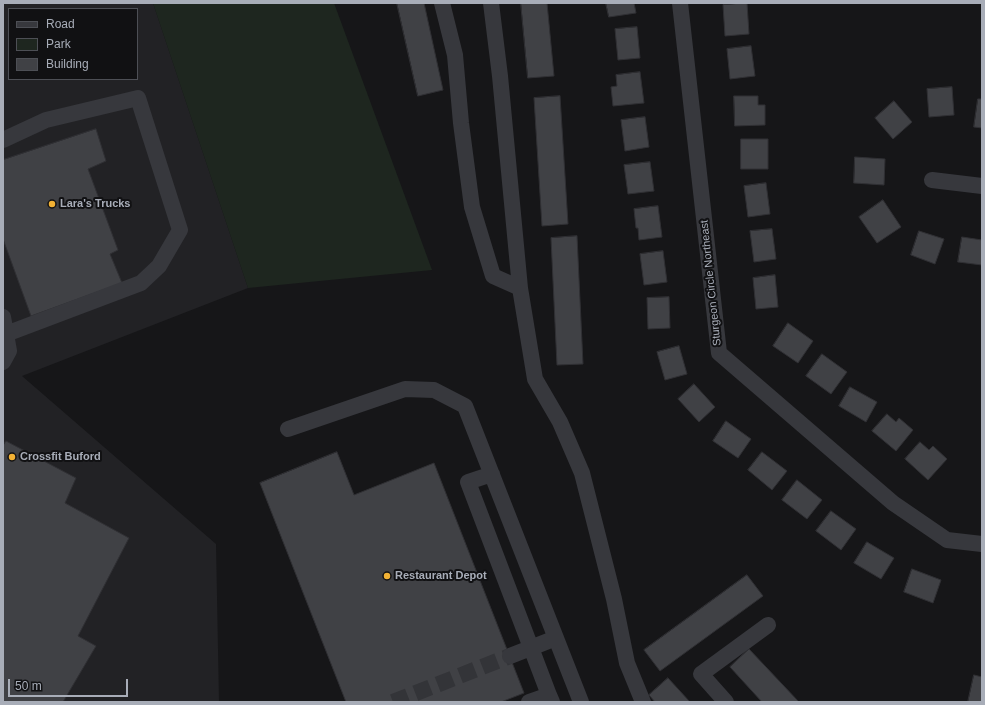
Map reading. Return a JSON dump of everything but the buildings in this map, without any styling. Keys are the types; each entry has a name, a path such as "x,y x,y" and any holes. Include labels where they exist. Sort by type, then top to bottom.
{"street":[{"path":"442,3 456,55 461,123 472,207 493,276 520,288"},
{"path":"491,3 500,76 520,288 535,379 560,422 582,473 614,599 627,663 643,702"},
{"name":"Sturgeon Circle Northeast","path":"680,3 719,353 893,503 947,540 982,544"},
{"path":"3,140 46,120 138,98 180,230 159,266 141,283 6,334"},
{"path":"932,180 982,186"},
{"path":"3,317 9,351 3,362"},
{"path":"288,428 405,389 434,390 465,406 581,702"},
{"path":"492,474 468,482 550,698 529,702"},
{"path":"726,702 701,674 768,625"},
{"path":"510,656 556,638"}],"shaded area":[{"path":"3,3 153,3 248,288 22,376 216,544 219,702 3,702"}],"green space":[{"path":"153,3 334,3 432,270 248,288"}],"tunnel":[{"path":"393,702 510,656"}],"place":[{"name":"Lara's Trucks","path":"52,204"},
{"name":"Crossfit Buford","path":"12,457"},
{"name":"Restaurant Depot","path":"387,576"}]}
